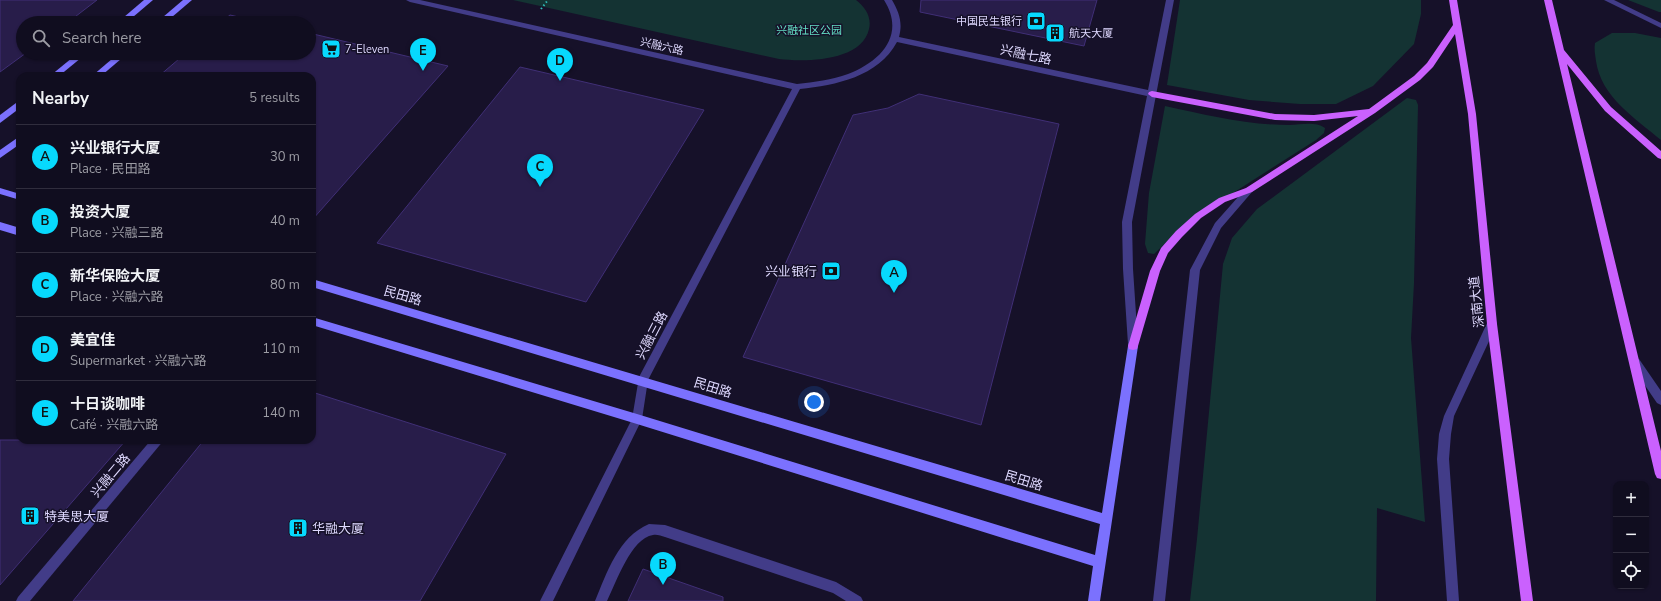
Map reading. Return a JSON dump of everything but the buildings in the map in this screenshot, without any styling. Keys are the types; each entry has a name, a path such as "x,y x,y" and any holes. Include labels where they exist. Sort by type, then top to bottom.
{"main road":[{"name":"深南大道","path":"1453,0 1472,114 1492,324 1527,601"},
{"path":"1548,0 1661,474"},
{"path":"1133,346 1155,271 1164,251 1198,216 1222,200 1249,190 1372,111 1417,78 1430,65 1457,26"},
{"path":"1559,49 1608,109 1661,156"},
{"path":"1152,94 1275,117 1314,118 1372,111"}],"street":[{"path":"129,16 149,0"},
{"path":"169,16 188,0"},
{"name":"兴融六路","path":"410,0 797,87 835,81 866,70 878,62 887,52 895,39"},
{"path":"888,0 896,14 898,27 895,39"},
{"path":"1094,601 1133,346 1128,269 1127,222 1170,0"},
{"path":"1608,0 1661,26"},
{"name":"兴融七路","path":"895,39 1152,94"},
{"path":"59,72 74,60"},
{"path":"101,72 115,60"},
{"name":"兴融三路","path":"546,601 637,419 643,380 797,87"},
{"path":"0,120 16,107"},
{"path":"0,155 16,141"},
{"path":"1159,601 1195,270 1218,226 1249,190"},
{"path":"0,191 16,196"},
{"path":"0,226 16,231"},
{"name":"民田路","path":"316,284 643,380 1106,520"},
{"path":"316,322 637,419 1100,562"},
{"path":"1453,601 1443,459 1445,434 1449,416 1492,324"},
{"path":"1634,362 1661,400"},
{"name":"兴融二路","path":"22,601 155,444"},
{"path":"601,601 627,547 638,535 651,529 665,531 836,588 857,601"}],"green space":[{"name":"兴融社区公园","path":"513,0 856,0 869,16 870,25 864,40 856,48 844,54 817,60 790,60 779,59"},
{"path":"1180,0 1421,0 1421,14 1414,44 1373,86 1336,104 1300,104 1249,100 1167,85"},
{"path":"1628,0 1661,0 1661,12 1659,12"},
{"path":"1612,33 1635,33 1661,38 1661,140 1621,106 1612,96 1599,74 1595,56 1595,43"},
{"path":"1407,98 1416,100 1418,105 1414,283 1411,338 1425,522 1377,508 1376,601 1190,601 1223,264 1232,238 1257,209"},
{"path":"1165,106 1242,121 1273,125 1312,124 1325,128 1324,133 1316,140 1233,193 1198,212 1154,254 1148,253 1145,244 1149,193"}],"place":[{"name":"中国民生银行","path":"1036,21"},
{"name":"航天大厦","path":"1055,33"},
{"name":"7-Eleven","path":"331,49"},
{"name":"十日谈咖啡","path":"423,71"},
{"name":"美宜佳","path":"560,81"},
{"name":"新华保险大厦","path":"540,187"},
{"name":"兴业银行","path":"831,271"},
{"name":"兴业银行大厦","path":"894,293"},
{"name":"特美思大厦","path":"30,516"},
{"name":"华融大厦","path":"298,528"},
{"name":"投资大厦","path":"663,585"}]}
